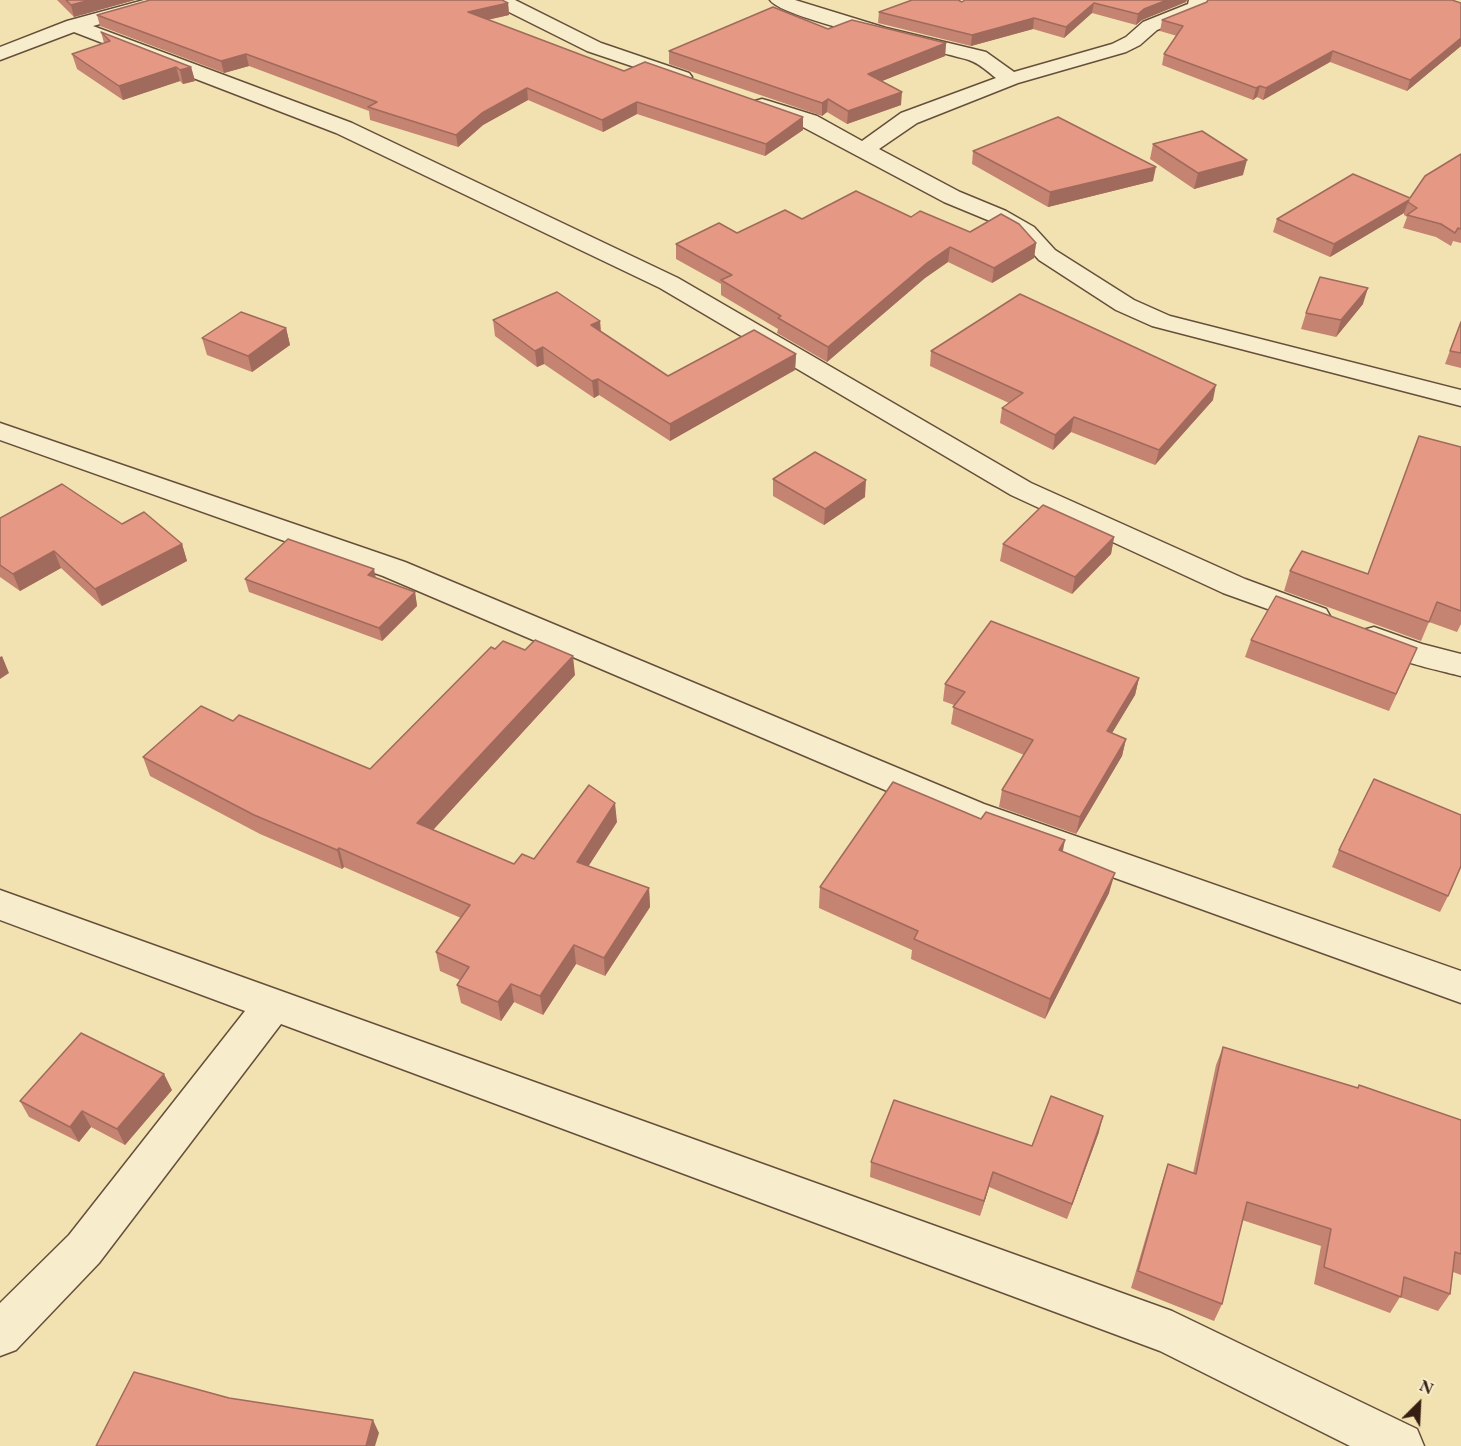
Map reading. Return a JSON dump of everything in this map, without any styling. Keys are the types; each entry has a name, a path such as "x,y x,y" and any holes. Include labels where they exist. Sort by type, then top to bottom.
{"street":[{"path":"0,54 74,25 165,0"},
{"path":"500,0 594,47 696,82"},
{"path":"779,0 797,8 870,29 979,56 1011,79"},
{"path":"862,151 909,118 1011,79 1119,48 1133,41 1150,26 1197,7 1198,0"},
{"path":"74,25 355,133 669,284 1021,489 1234,586 1414,653 1461,665"},
{"path":"741,98 809,122 952,197 998,216 1026,232 1047,255 1125,305 1161,321 1461,398"},
{"path":"0,431 394,569 972,813 1461,987"},
{"path":"0,905 1172,1333 1400,1446"},
{"path":"0,1334 84,1249 272,1005"}],"building":[{"path":"66,0 90,0 71,5"},
{"path":"150,0 502,0 508,3 468,12 624,71 645,62 803,117 766,144 637,102 602,120 527,88 482,113 456,135 368,107 377,102 246,54 221,61 97,15"},
{"path":"912,0 958,0 962,2 965,0 1167,0 1144,9 1138,14 1094,3 1066,27 1034,18 972,35 879,12"},
{"path":"1208,0 1452,0 1461,3 1461,38 1410,80 1333,51 1266,88 1260,86 1256,88 1164,54 1183,26 1162,20"},
{"path":"773,7 828,29 852,20 946,43 868,74 902,92 848,111 828,99 822,103 669,51"},
{"path":"101,32 191,67 180,70 176,67 119,86 72,54 110,41"},
{"path":"1058,117 1156,167 1050,192 973,151"},
{"path":"1202,131 1247,160 1198,173 1153,144"},
{"path":"1461,154 1461,229 1458,228 1455,233 1441,224 1407,215 1417,208 1408,202 1409,200 1334,244 1277,219 1353,174 1410,198 1425,176"},
{"path":"856,191 911,217 920,211 970,232 1001,214 1019,224 1036,243 994,268 950,247 927,263 828,347 778,318 781,316 721,280 732,275 676,244 719,223 737,233 785,210 802,219"},
{"path":"1320,277 1368,288 1341,320 1306,313"},
{"path":"557,292 600,321 591,325 668,376 754,330 796,354 670,424 598,379 592,381 543,347 535,351 493,320"},
{"path":"1020,294 1216,385 1159,450 1074,417 1055,435 1002,408 1023,393 931,351"},
{"path":"241,312 286,328 248,356 202,338"},
{"path":"1461,322 1461,353 1450,351"},
{"path":"1419,436 1461,447 1461,611 1437,602 1429,622 1290,571 1302,551 1368,574"},
{"path":"815,452 866,480 825,509 773,479"},
{"path":"62,484 122,524 144,512 182,544 95,589 54,551 13,574 0,565 0,518"},
{"path":"1043,505 1114,537 1075,577 1003,544"},
{"path":"288,539 374,569 368,575 415,592 379,628 245,579"},
{"path":"1276,596 1417,648 1396,694 1251,640"},
{"path":"991,621 1139,678 1107,731 1126,739 1080,817 1002,790 1033,740 953,707 965,692 945,684"},
{"path":"535,640 573,656 417,823 514,864 522,854 534,859 589,785 615,803 577,862 649,888 604,958 574,945 540,996 511,984 498,1002 457,985 469,967 436,952 470,905 339,848 337,850 254,815 143,757 201,706 233,721 239,715 370,769 491,647 495,649 503,641 525,650"},
{"path":"1374,779 1461,815 1461,866 1448,896 1339,850"},
{"path":"893,782 981,819 986,812 1065,840 1059,850 1115,873 1050,999 914,939 918,931 820,887"},
{"path":"81,1033 164,1074 117,1129 82,1111 70,1127 20,1101"},
{"path":"1223,1047 1358,1088 1359,1085 1461,1120 1461,1254 1455,1252 1450,1294 1404,1277 1401,1297 1324,1267 1331,1229 1247,1202 1222,1304 1138,1271 1168,1164 1196,1174"},
{"path":"1051,1096 1103,1116 1072,1204 993,1172 984,1201 871,1162 894,1100 1032,1146"},
{"path":"134,1372 229,1398 373,1420 366,1446 96,1446"}]}
